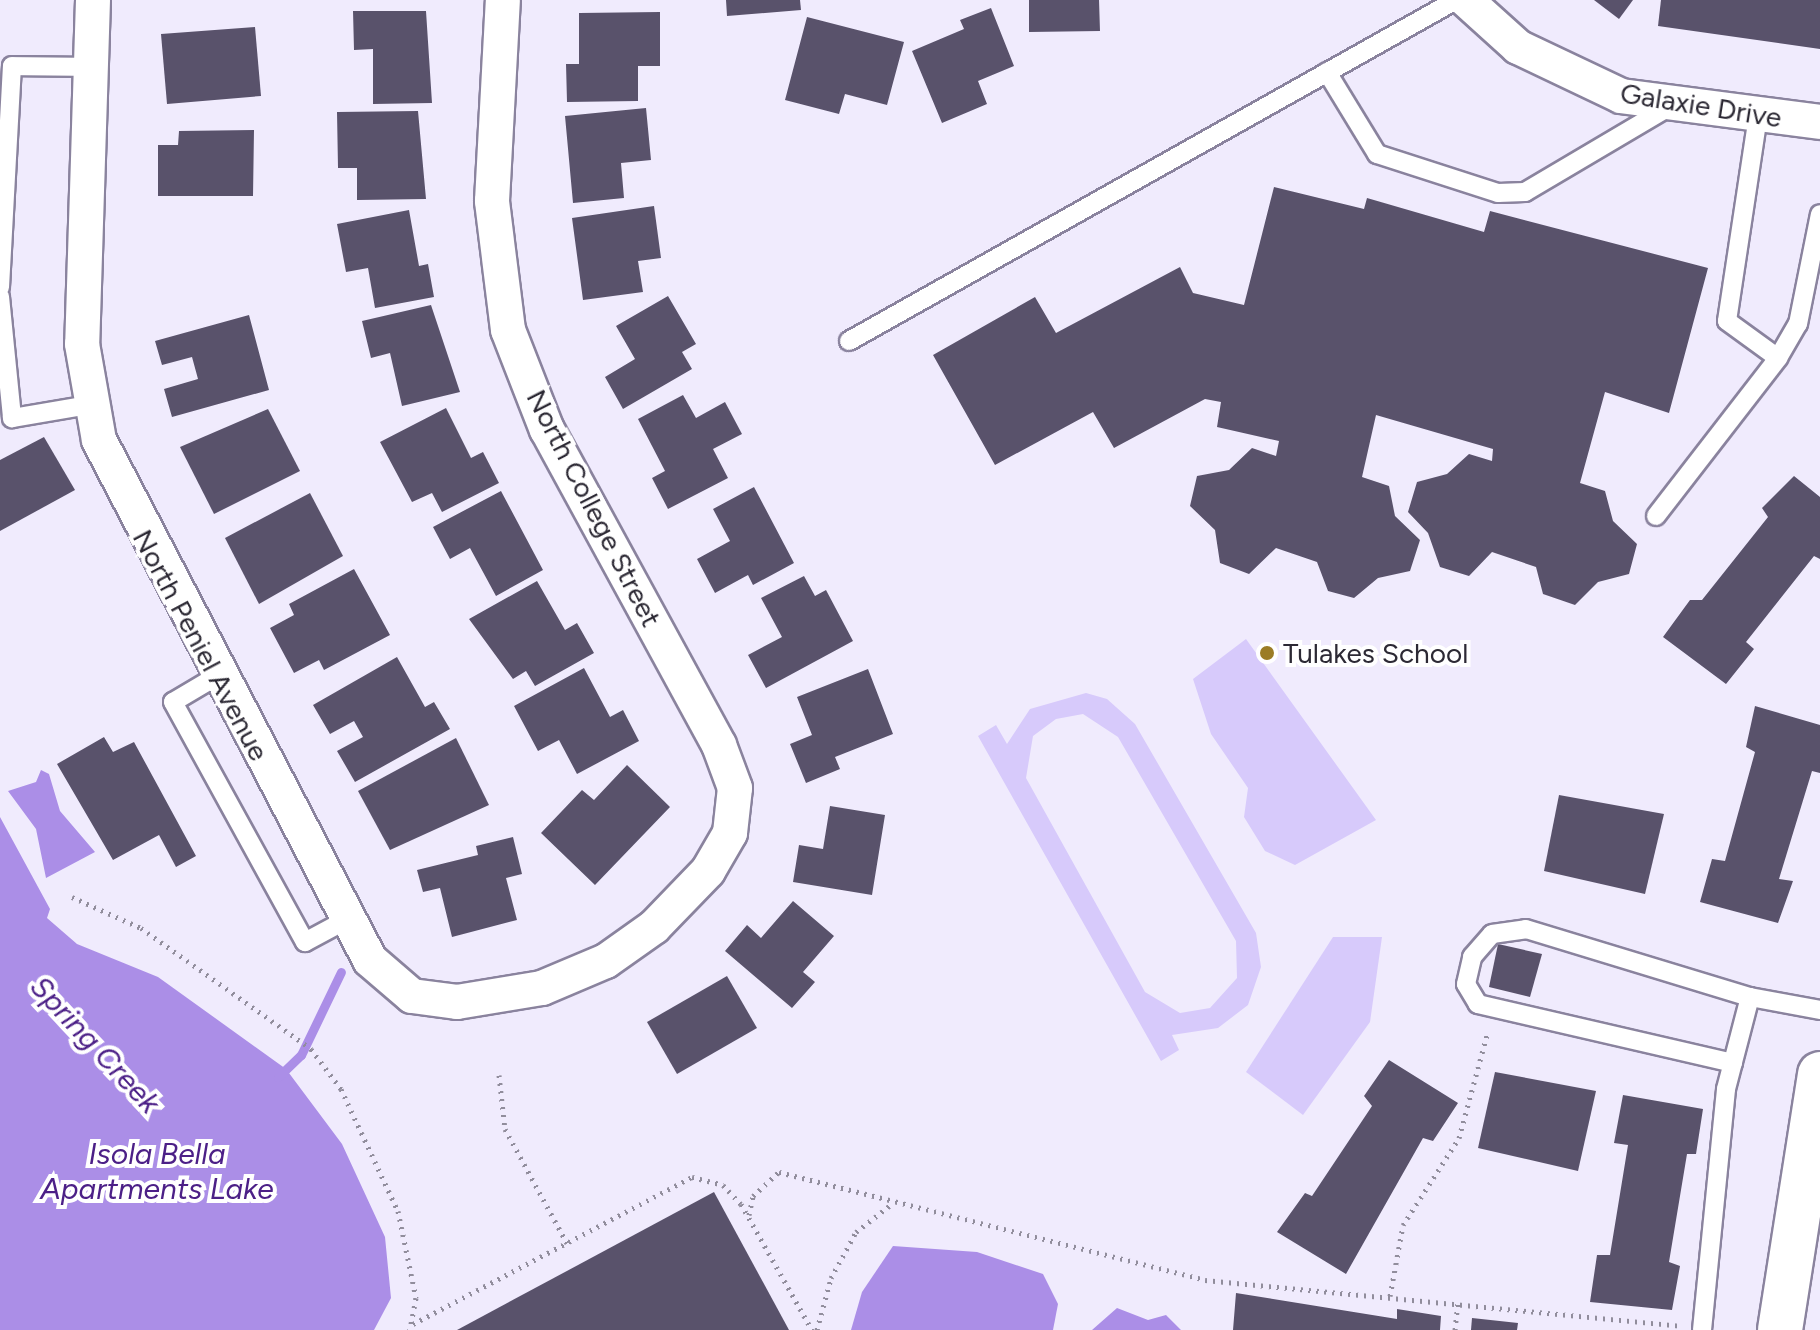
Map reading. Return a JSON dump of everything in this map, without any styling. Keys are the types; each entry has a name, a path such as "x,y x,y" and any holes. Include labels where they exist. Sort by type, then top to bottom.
{"street":[{"name":"North Peniel Avenue","path":"93,0 82,344 88,405 122,496 370,960 412,996 457,1002 542,988 606,961 654,927"},
{"name":"North College Street","path":"503,0 492,201 508,330 547,430 719,745 735,788 730,833 708,871 654,927"},
{"name":"Galaxie Drive","path":"1466,0 1518,47 1573,78 1673,105 1820,122"},
{"path":"1780,1330 1815,1125 1820,1074"}],"lane":[{"path":"849,341 1456,0"},
{"path":"0,287 6,66 90,67"},
{"path":"1327,72 1377,154 1498,193 1525,192 1673,105"},
{"path":"1758,116 1727,321 1778,358"},
{"path":"1656,516 1778,358 1798,324 1820,214"},
{"path":"0,297 12,418 88,405"},
{"path":"217,676 173,702 305,942 346,920"},
{"path":"1733,1063 1478,1004 1466,984 1472,957 1492,934 1526,929 1750,997 1820,1010"},
{"path":"1702,1329 1733,1063 1750,997"}],"path":[{"path":"72,897 141,928 311,1049 341,1089 398,1211 416,1298 411,1327"},
{"path":"1390,1296 1403,1225 1459,1138 1492,1009"},
{"path":"499,1075 505,1129 567,1243"},
{"path":"749,1215 753,1196 779,1172 1205,1280 1702,1329"},
{"path":"411,1327 692,1177 723,1185 749,1215 815,1330"},
{"path":"815,1330 831,1278 856,1232 893,1203"},
{"path":"1455,1330 1458,1303"}],"shaded area":[{"path":"1246,639 1376,820 1295,865 1265,851 1244,817 1248,788 1211,734 1193,679"},
{"path":"1086,693 1107,699 1135,724 1256,933 1261,967 1248,1005 1218,1028 1172,1035 1179,1050 1161,1061 978,736 996,725 1007,744 1030,709","holes":["1083,714 1118,737 1236,941 1237,978 1210,1008 1180,1013 1145,992 1026,778 1033,736 1056,719"]},
{"path":"1333,937 1382,937 1370,1022 1303,1115 1246,1072"}],"water":[{"path":"41,770 49,774 60,811 95,852 46,878 36,829 8,791 36,782"},
{"name":"Isola Bella Apartments Lake","path":"0,817 50,909 47,918 77,944 158,977 286,1069 342,1144 385,1237 391,1298 374,1330 0,1330"},
{"path":"893,1246 977,1252 1043,1274 1058,1304 1053,1330 851,1330 862,1292"},
{"path":"1117,1308 1148,1320 1166,1315 1181,1330 1092,1330"}],"building":[{"path":"726,0 800,0 801,10 727,16"},
{"path":"1029,0 1099,0 1100,31 1029,32"},
{"path":"1594,0 1633,0 1619,19"},
{"path":"1661,0 1820,0 1820,49 1658,26"},
{"path":"991,8 1014,66 978,81 987,104 942,123 912,51 964,29 960,20"},
{"path":"353,11 426,11 432,103 373,104 373,49 354,50"},
{"path":"660,12 660,66 638,66 638,101 567,102 566,64 579,64 579,13"},
{"path":"807,17 904,42 887,105 845,94 839,114 785,100"},
{"path":"255,27 261,96 167,104 161,34"},
{"path":"646,108 651,160 621,163 624,198 573,203 565,116"},
{"path":"418,111 426,199 357,200 357,168 338,168 337,112"},
{"path":"254,130 253,196 158,196 158,145 178,145 179,131"},
{"path":"1274,187 1364,209 1367,198 1484,232 1490,211 1708,268 1669,413 1605,392 1580,483 1605,491 1613,521 1637,544 1629,574 1598,582 1575,605 1543,594 1536,567 1492,552 1469,576 1440,567 1428,533 1408,512 1417,482 1447,474 1469,454 1492,461 1493,449 1376,415 1362,477 1389,486 1395,516 1420,540 1410,571 1378,578 1354,598 1328,591 1317,562 1276,548 1249,574 1220,563 1215,530 1190,506 1197,476 1229,470 1252,448 1276,456 1279,441 1217,427 1221,402 1205,399 1114,448 1093,412 995,465 933,355 1035,297 1056,333 1180,267 1193,293 1244,305"},
{"path":"654,206 661,258 638,261 643,292 583,300 572,218"},
{"path":"409,210 419,266 428,264 434,297 375,308 368,268 346,272 337,224"},
{"path":"668,296 696,344 682,352 692,369 623,409 605,377 635,359 616,326"},
{"path":"431,305 460,392 402,406 390,353 371,358 362,321"},
{"path":"249,315 269,390 172,417 164,389 198,379 192,357 162,365 155,341"},
{"path":"683,395 696,418 725,402 742,434 713,449 728,478 668,509 652,478 665,471 638,419"},
{"path":"446,408 471,458 483,452 499,483 442,512 432,493 412,502 380,442"},
{"path":"268,409 300,471 214,514 180,447"},
{"path":"44,437 75,490 0,531 0,460"},
{"path":"1794,476 1820,497 1820,559 1814,556 1746,642 1754,649 1726,684 1663,637 1690,600 1702,600 1768,517 1762,508"},
{"path":"754,487 794,563 753,585 748,575 715,593 697,559 730,541 713,509"},
{"path":"501,491 543,570 496,596 470,548 450,559 433,527"},
{"path":"310,493 343,556 259,604 225,538"},
{"path":"354,569 390,635 324,670 319,660 294,673 270,628 294,615 289,604"},
{"path":"804,576 815,596 826,590 853,641 766,688 748,655 782,637 761,598"},
{"path":"537,581 565,630 577,623 594,653 535,686 526,671 513,679 469,619"},
{"path":"397,657 425,707 434,702 450,729 355,782 337,751 363,737 354,721 330,734 313,705"},
{"path":"584,668 610,717 623,710 639,741 577,774 559,740 538,751 514,706"},
{"path":"868,669 893,734 835,757 840,769 806,783 790,744 812,735 797,697"},
{"path":"1755,706 1820,725 1820,773 1812,771 1779,879 1793,881 1778,923 1700,902 1712,859 1725,861 1755,752 1746,747"},
{"path":"104,737 113,752 134,742 196,856 176,867 159,835 113,860 57,764"},
{"path":"456,738 489,805 390,850 358,791"},
{"path":"627,765 670,807 595,885 541,833 582,790 594,800"},
{"path":"1559,795 1664,814 1645,894 1544,871"},
{"path":"830,806 885,815 872,895 793,882 799,845 823,849"},
{"path":"513,837 522,874 506,878 517,920 452,937 440,888 423,892 417,870 478,855 476,846"},
{"path":"793,901 834,936 803,972 815,982 792,1008 725,951 747,925 761,938"},
{"path":"1498,944 1542,954 1530,997 1489,987"},
{"path":"727,976 757,1028 677,1074 647,1022"},
{"path":"1389,1060 1458,1103 1433,1141 1423,1138 1346,1274 1277,1232 1305,1193 1312,1196 1372,1106 1364,1096"},
{"path":"1495,1072 1596,1091 1578,1171 1478,1148"},
{"path":"1623,1095 1703,1109 1696,1154 1687,1154 1669,1262 1680,1266 1672,1310 1590,1302 1597,1255 1610,1255 1628,1145 1614,1143"},
{"path":"714,1192 789,1330 457,1330"},
{"path":"1236,1293 1397,1319 1397,1309 1441,1316 1440,1330 1233,1330"},
{"path":"1472,1318 1518,1323 1517,1330 1471,1330"}],"waterway":[{"path":"278,1077 301,1055 341,972"}],"place":[{"name":"Tulakes School","path":"1267,653"}],"water label":[{"name":"Spring Creek","path":"95,1045"}]}
